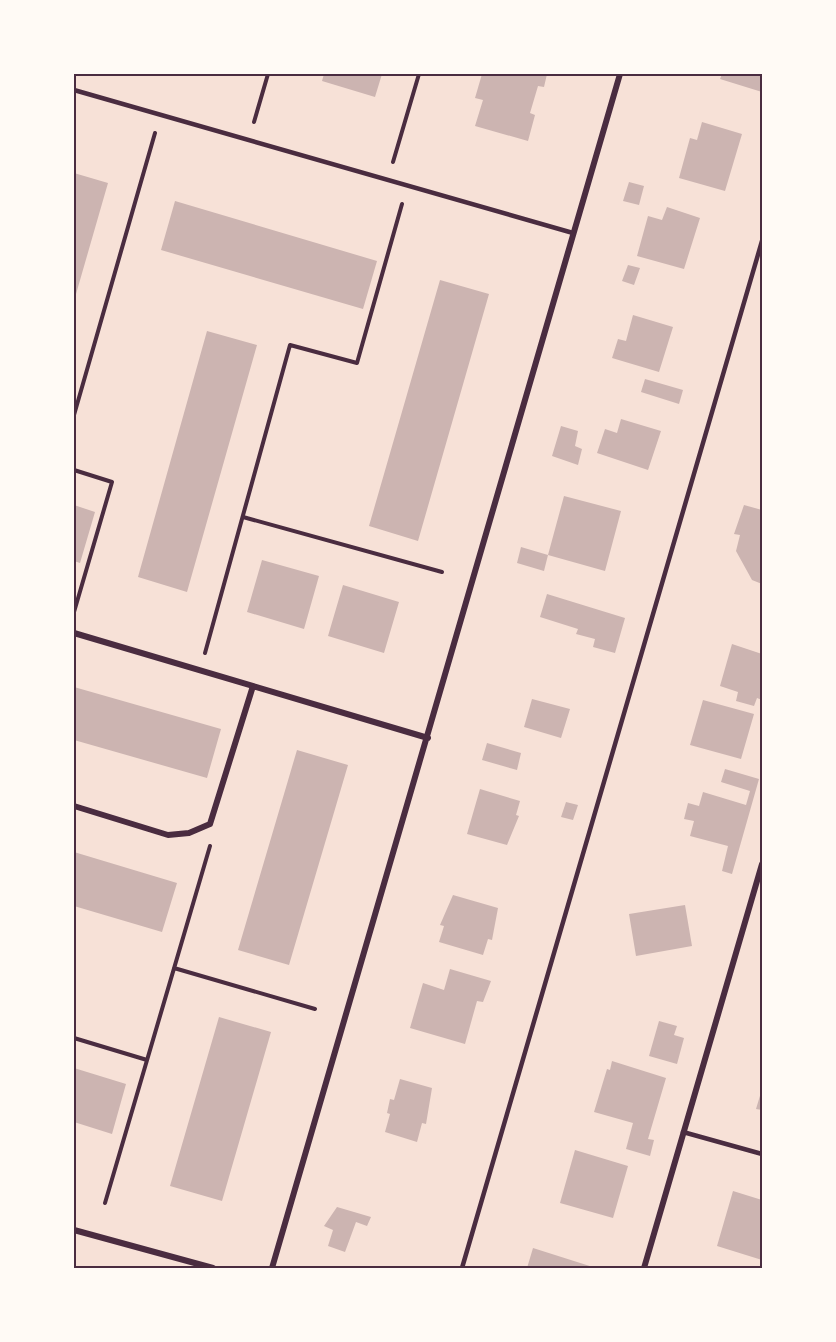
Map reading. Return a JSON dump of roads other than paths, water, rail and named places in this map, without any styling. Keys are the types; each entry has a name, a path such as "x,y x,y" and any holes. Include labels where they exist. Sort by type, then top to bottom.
{"street":[{"path":"272,1269 620,74"},
{"path":"74,633 428,738"},
{"path":"74,806 168,835 189,833 210,824 253,686"},
{"path":"644,1269 762,864"},
{"path":"74,1230 213,1269"}],"lane":[{"path":"74,90 573,234"},
{"path":"462,1269 762,241"},
{"path":"683,1132 762,1154"}]}
